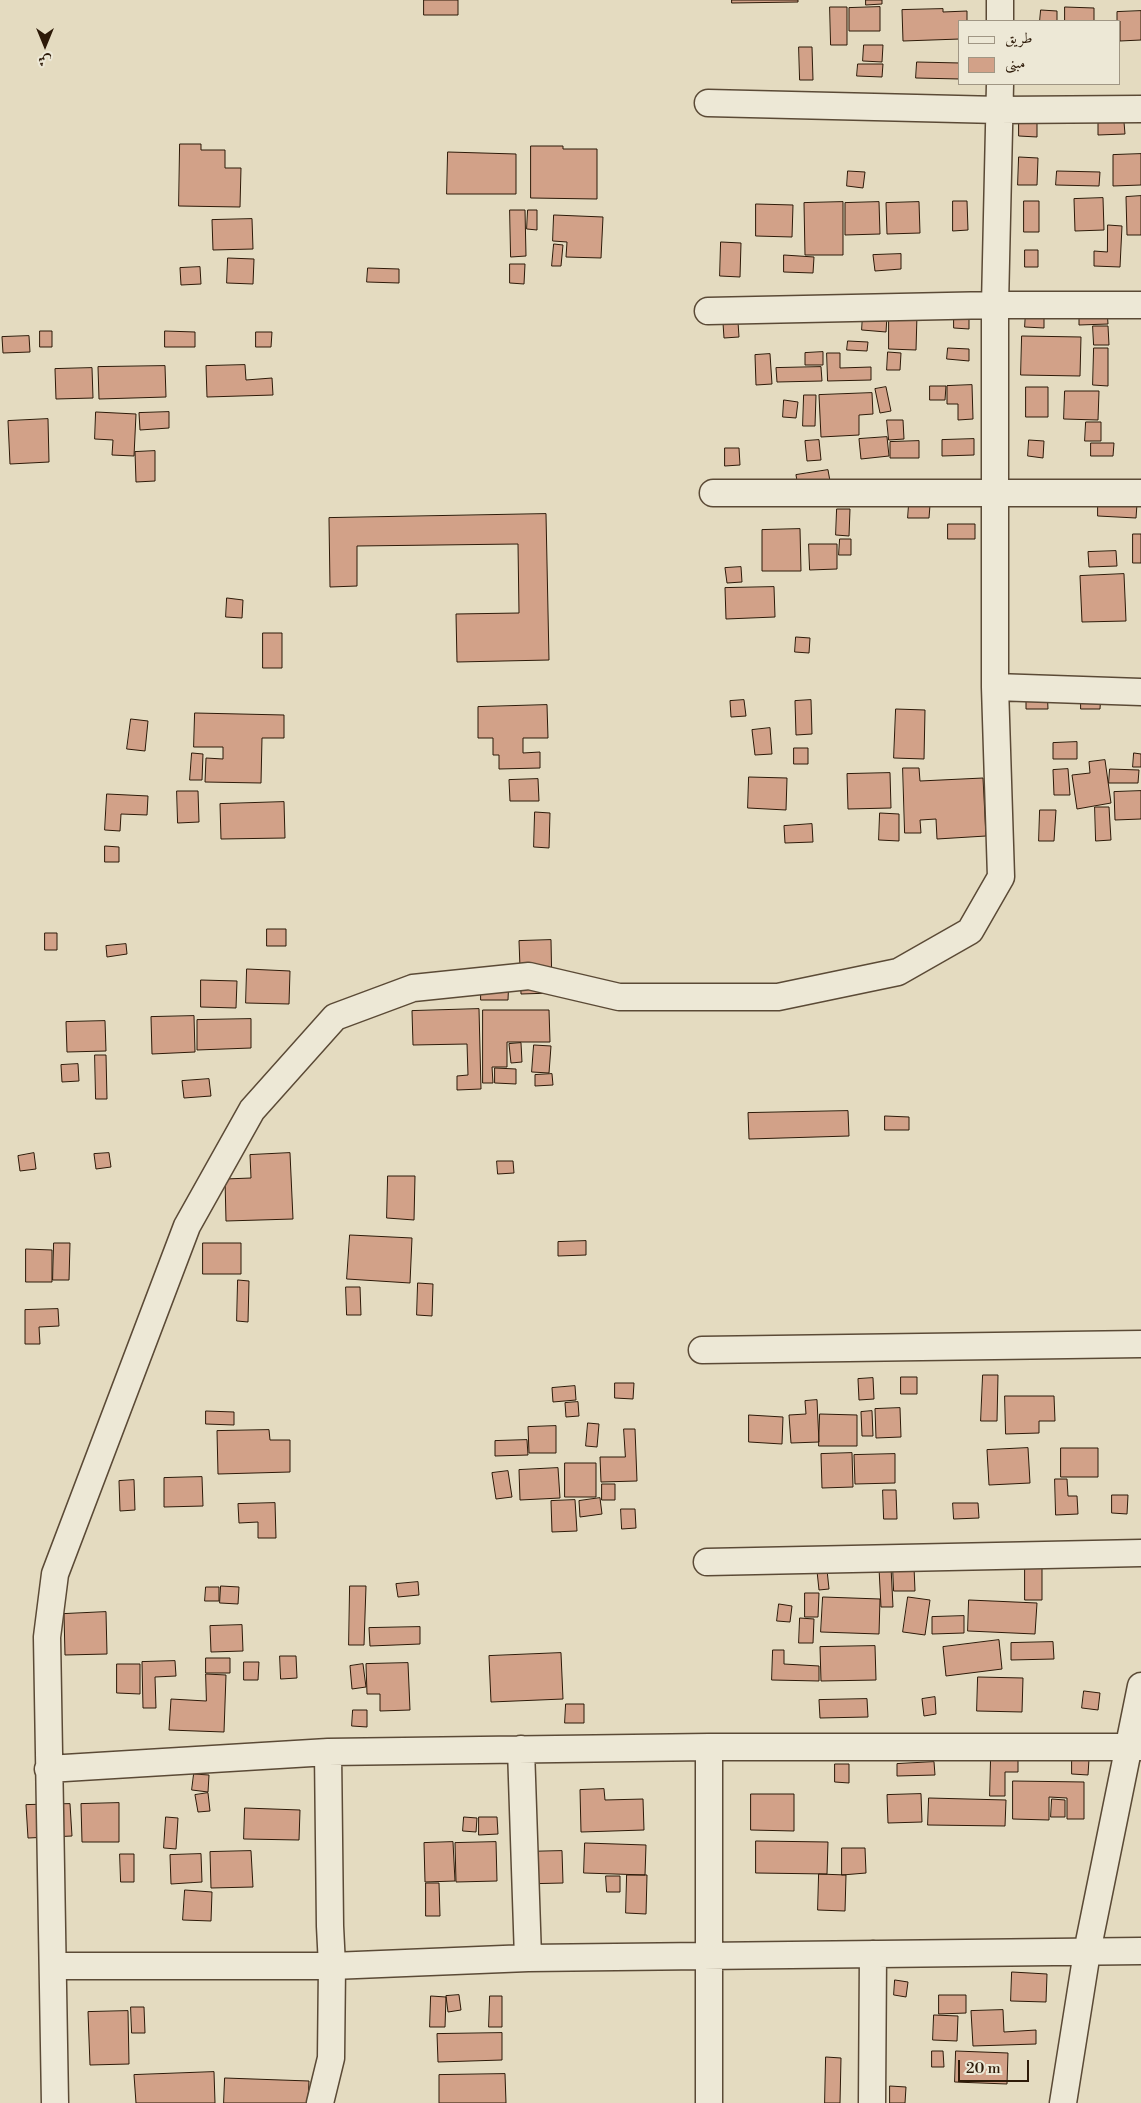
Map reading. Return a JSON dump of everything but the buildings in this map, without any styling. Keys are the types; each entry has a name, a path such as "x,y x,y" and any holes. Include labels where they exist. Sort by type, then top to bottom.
{"street":[{"path":"1000,0 1000,20"},
{"path":"55,2103 47,1637 55,1574 186,1226 252,1110 335,1017 413,988 529,976 619,997 778,997 898,972 970,931 1001,877 995,687 995,305 1000,85"},
{"path":"708,103 999,110 1141,109"},
{"path":"708,311 995,305 1141,305"},
{"path":"713,493 1141,493"},
{"path":"995,687 1141,692"},
{"path":"702,1350 1141,1344"},
{"path":"707,1562 1141,1553"},
{"path":"1063,2103 1087,1952 1134,1747 1141,1686"},
{"path":"48,1769 328,1752 709,1747 1134,1747"},
{"path":"709,1747 711,1955 709,2103"},
{"path":"521,1749 528,1958"},
{"path":"320,2103 331,2058 332,1966 328,1752"},
{"path":"54,1966 332,1966 528,1958 1141,1951"},
{"path":"872,2103 873,1954"}]}
